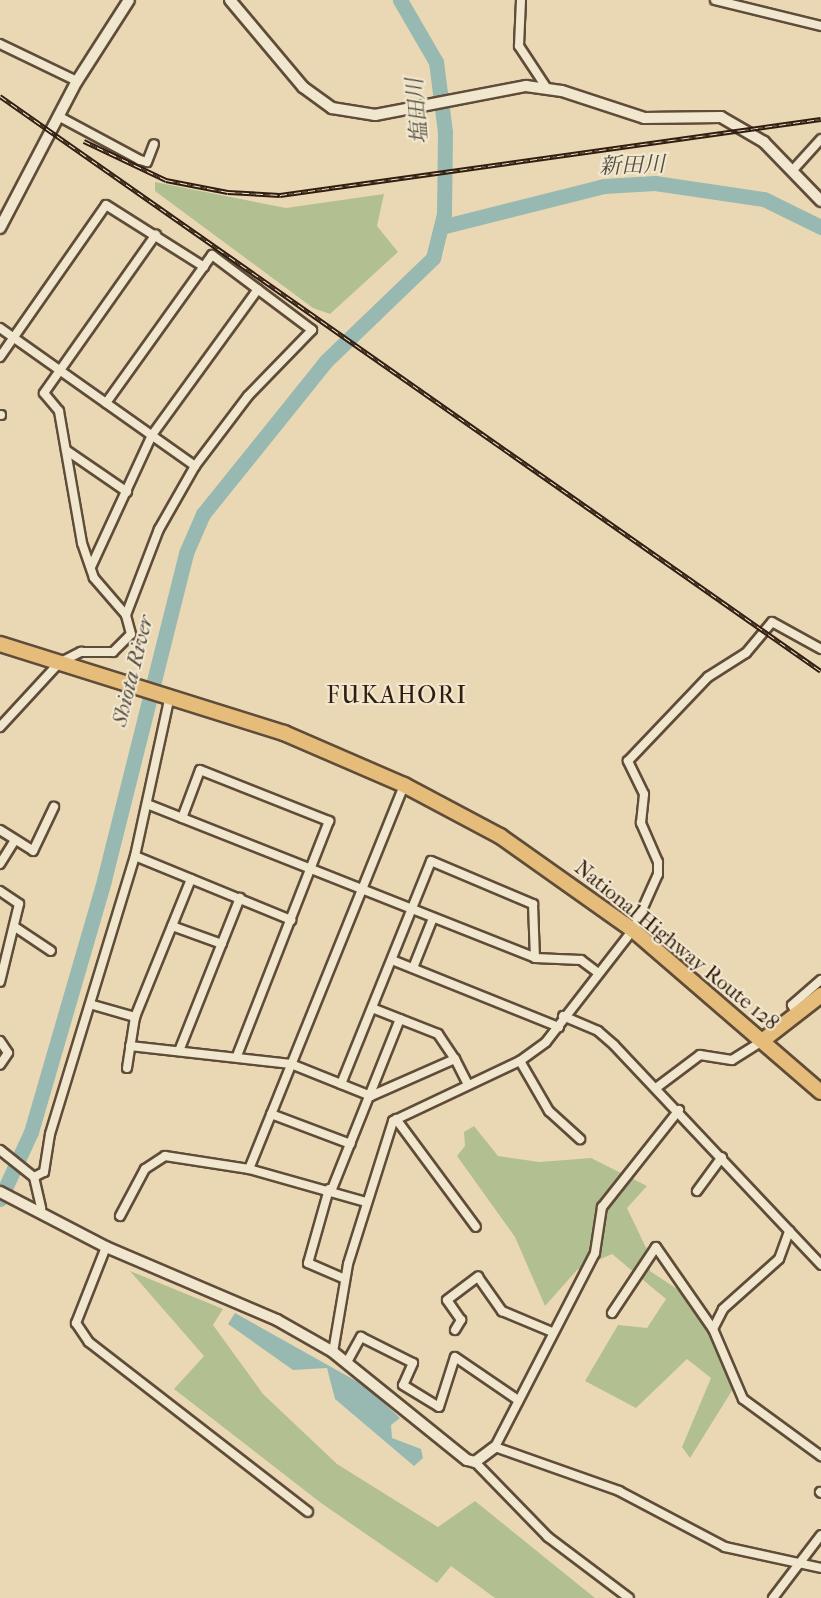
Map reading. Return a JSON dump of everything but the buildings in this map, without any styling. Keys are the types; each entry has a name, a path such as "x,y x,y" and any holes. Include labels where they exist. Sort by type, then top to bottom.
{"highway":[{"name":"National Highway Route 128","path":"0,644 284,733 404,785 500,836 633,930 821,1092"},
{"path":"762,1041 821,995"}],"street":[{"path":"0,228 77,81 129,0"},
{"path":"230,0 322,103 363,115 450,99 546,87 644,118 736,121 792,171 821,201"},
{"path":"521,0 519,46 546,87"},
{"path":"715,0 821,26"},
{"path":"0,44 77,81"},
{"path":"58,116 140,160 147,162 154,144"},
{"path":"792,171 821,139"},
{"path":"0,357 106,205 156,234 204,267"},
{"path":"0,727 59,663 81,652 103,654 122,647 131,634 126,615 106,597 91,567 59,411 44,393 156,234"},
{"path":"106,403 212,255 312,330 311,335 248,396 195,466 159,529 126,615"},
{"path":"91,567 152,435 258,289"},
{"path":"0,328 195,466"},
{"path":"66,450 127,492"},
{"path":"333,1352 345,1279 383,1139 396,1119 520,1061 559,1027 563,1016 633,930 658,874 658,862 641,824 644,794 628,761 708,677 746,652 772,622 821,649"},
{"path":"34,1178 44,1172 50,1134 93,1005 135,856 170,696"},
{"path":"183,819 200,770 329,821 237,1056"},
{"path":"249,1169 404,785"},
{"path":"147,804 361,891 536,958 581,960 598,973"},
{"path":"0,830 33,851 54,807"},
{"path":"0,864 15,840"},
{"path":"135,856 291,920"},
{"path":"341,1084 430,861 533,904 536,958"},
{"path":"127,1068 135,1017 191,879"},
{"path":"0,891 19,903 0,982"},
{"path":"179,1051 240,898"},
{"path":"413,968 433,918"},
{"path":"172,926 222,944"},
{"path":"15,927 51,951"},
{"path":"392,960 559,1027"},
{"path":"797,1014 792,1005 821,980"},
{"path":"93,1005 135,1017"},
{"path":"372,1008 438,1034 455,1059 468,1085"},
{"path":"563,1016 598,1031 679,1110 821,1266"},
{"path":"345,1279 308,1263 331,1189 371,1096 400,1019"},
{"path":"0,1041 8,1053 0,1065"},
{"path":"656,1088 700,1055 732,1060 762,1041"},
{"path":"130,1046 237,1056 291,1064 371,1096 455,1059"},
{"path":"520,1061 549,1111 580,1139"},
{"path":"475,1462 495,1447 552,1332 595,1253 602,1208 679,1110"},
{"path":"271,1114 351,1144"},
{"path":"396,1119 476,1227"},
{"path":"0,1150 34,1178 41,1212"},
{"path":"120,1216 145,1169 165,1156 249,1169 331,1189 366,1202"},
{"path":"697,1191 722,1157"},
{"path":"0,1192 106,1246 277,1320 333,1352 458,1455 475,1462 548,1537 629,1598"},
{"path":"713,1329 723,1309 779,1258 789,1231"},
{"path":"106,1246 76,1323 89,1342 308,1512"},
{"path":"612,1313 656,1247 713,1329 743,1399 821,1456"},
{"path":"455,1330 461,1320 447,1300 478,1277 502,1311 552,1332"},
{"path":"347,1362 361,1337 413,1363 403,1385 439,1407 455,1357 518,1400"},
{"path":"495,1447 619,1491 725,1547 821,1568"},
{"path":"773,1598 821,1535"}],"green space":[{"path":"155,182 286,208 384,194 377,226 398,252 330,314 313,308 155,191"},
{"path":"474,1126 498,1156 539,1162 591,1158 647,1186 627,1208 650,1256 650,1271 680,1291 715,1342 733,1389 690,1458 682,1447 711,1378 687,1359 636,1408 585,1381 618,1325 647,1328 666,1299 612,1254 577,1270 545,1306 515,1237 457,1156 465,1146 464,1132"},
{"path":"130,1271 223,1309 213,1325 263,1394 337,1464 438,1527 475,1501 595,1598 495,1598 451,1566 437,1583 321,1503 174,1389 204,1356"}],"water":[{"path":"235,1313 367,1387 400,1418 391,1425 392,1438 421,1449 423,1458 414,1466 335,1399 327,1368 293,1370 228,1324"}],"waterway":[{"name":"Shiota River","path":"0,1199 31,1132 104,880 186,553 203,514 326,361 433,258 444,214 445,132 436,62 400,0"},
{"name":"新田川","path":"441,227 604,186 655,183 764,199 821,227"}],"railway":[{"path":"0,96 821,671"},
{"path":"84,141 166,180 228,192 280,195 821,119"}],"district":[{"name":"FUKAHORI","path":"397,696"}],"water label":[{"name":"塩田川","path":"418,111"}]}
